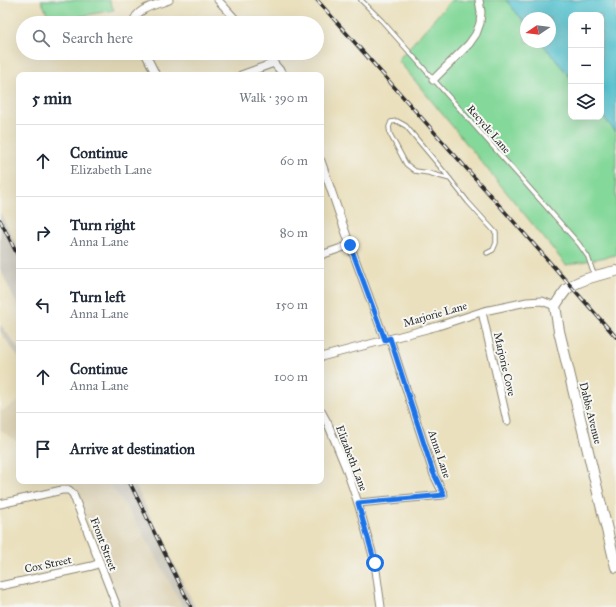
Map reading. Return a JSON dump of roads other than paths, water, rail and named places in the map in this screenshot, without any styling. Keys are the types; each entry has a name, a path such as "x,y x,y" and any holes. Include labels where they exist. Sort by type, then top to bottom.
{"street":[{"path":"135,16 142,10 168,0"},
{"path":"218,0 232,16"},
{"path":"433,80 469,44 476,34 480,23 481,12 479,0"},
{"path":"148,60 154,72"},
{"path":"271,60 282,72"},
{"path":"249,72 274,63"},
{"name":"Anna Lane","path":"324,170 350,245 387,339 433,472 444,495 358,503"},
{"path":"324,254 350,245"},
{"path":"555,306 571,286 595,276 616,271"},
{"name":"Marjorie Lane","path":"324,356 438,326 482,312 527,302 542,301 555,306"},
{"name":"Dabbs Avenue","path":"555,306 559,332 616,567"},
{"name":"Marjorie Cove","path":"482,312 507,422"},
{"name":"Elizabeth Lane","path":"324,417 346,468 358,503 375,563 381,607"},
{"name":"Front Street","path":"0,504 62,490 69,490 73,494 117,607"},
{"name":"Cox Street","path":"0,586 92,566 100,562"}],"lane":[{"name":"Recycle Lane","path":"361,0 382,21 579,244 588,258 595,276"},
{"path":"450,179 415,171 406,164 390,134 389,127 391,122 397,121 406,126 450,179 468,202 496,232 496,243 493,250 487,253"}],"water":[{"path":"506,0 616,0 616,132 604,118 604,12 568,12 568,74 546,48 556,48 556,12 520,12 520,17"}],"railway":[{"path":"317,0 616,337"},
{"path":"0,220 16,252"},
{"path":"130,484 191,607"}]}
